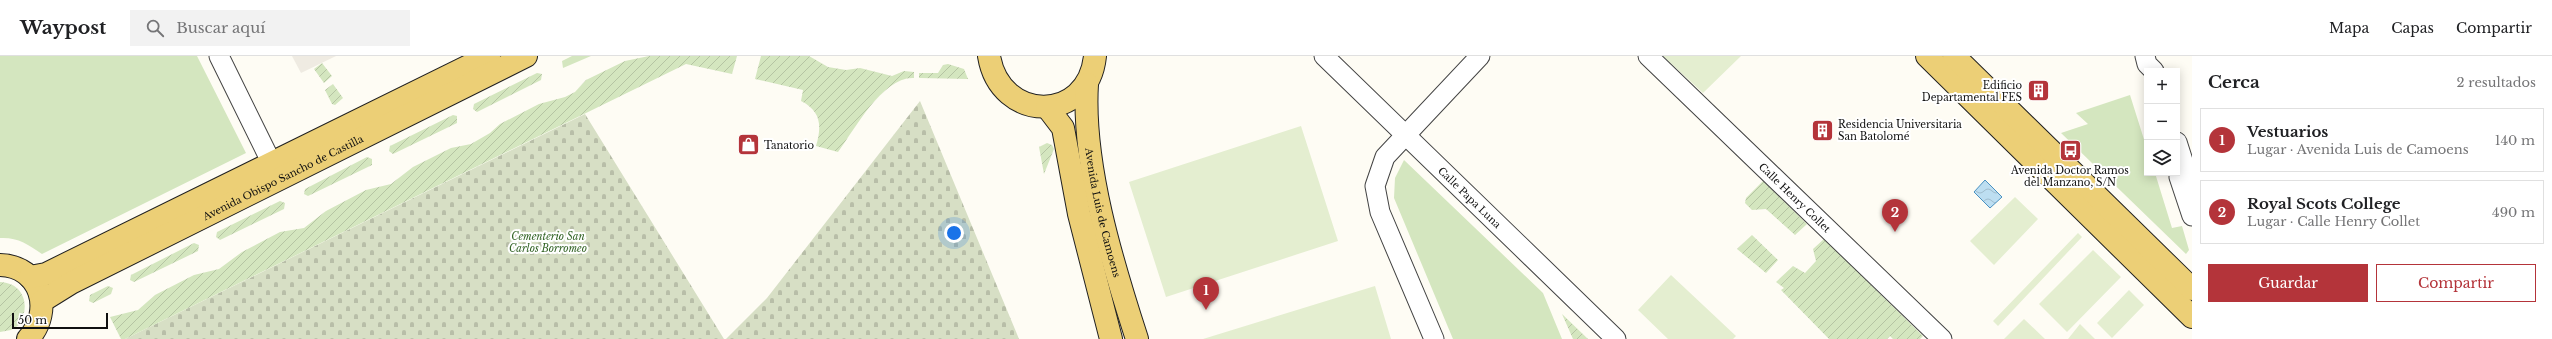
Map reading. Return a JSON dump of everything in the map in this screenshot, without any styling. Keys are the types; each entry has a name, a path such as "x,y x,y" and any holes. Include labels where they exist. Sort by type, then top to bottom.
{"main road":[{"name":"Avenida Obispo Sancho de Castilla","path":"42,301 70,282 489,56"},
{"name":"Avenida Obispo Sancho de Castilla","path":"30,277 46,274 276,172 526,56"},
{"path":"990,56 997,80 1005,91 1027,105 1047,107 1065,102 1077,95 1095,66"},
{"path":"1927,56 2192,317"},
{"path":"1954,56 2183,271 2192,289"},
{"name":"Avenida Luis de Camoens","path":"1095,66 1086,128 1111,250 1137,339"},
{"path":"1047,107 1063,128 1079,214 1111,339"},
{"path":"0,265 20,269 30,277 38,288 42,301 39,324 28,339"}],"street":[{"path":"219,56 276,172"},
{"name":"Calle Papa Luna","path":"1324,56 1616,339"},
{"path":"1434,339 1376,198 1375,186 1385,157 1404,135 1480,56"},
{"name":"Calle Henry Collet","path":"1648,56 1942,339"},
{"path":"2180,151 2192,189"},
{"path":"2179,176 2192,216"}],"green space":[{"path":"0,56 197,56 246,153 42,254 32,247 17,240 0,238"},
{"path":"572,56 591,56 563,68 562,61"},
{"path":"649,56 737,56 732,74 686,64 125,339 121,339 110,317 138,310 155,295 194,275 219,269 242,252 280,232 304,228 326,211 366,190 391,184 413,167 451,148 471,144 490,133 500,124 539,104 565,97 575,92 586,80 625,61"},
{"path":"761,56 809,56 828,67 846,70 860,68 892,76 904,71 914,72 914,78 903,80 891,85 881,94 861,118 838,152 816,146 819,132 818,120 813,109 801,101 803,90 755,79"},
{"path":"1663,56 1741,56 1703,93"},
{"path":"322,63 332,76 324,83 314,69"},
{"path":"948,64 964,69 968,79 919,78 919,73 938,73 943,65"},
{"path":"537,73 542,74 541,80 477,112 473,109 474,104"},
{"path":"333,84 343,98 335,105 332,104 325,90"},
{"path":"2130,95 2144,139 2144,176 2156,176 2172,228 2182,226 2189,250 2186,254 2061,133 2088,124 2076,113"},
{"path":"920,101 1019,339 726,339 767,298"},
{"name":"Cementerio San Carlos Borromeo","path":"585,114 724,339 125,339"},
{"path":"453,115 457,116 457,123 393,154 389,151 390,146"},
{"path":"1301,126 1338,241 1166,297 1129,182"},
{"path":"1047,143 1052,145 1054,149 1044,174 1039,147"},
{"path":"367,157 372,159 372,165 308,196 304,194 305,189"},
{"path":"1404,160 1543,293 1562,339 1453,339 1394,198 1395,178"},
{"path":"1763,181 1807,224 1795,235 1766,209 1752,210 1745,203 1746,198"},
{"path":"2015,197 2038,219 1994,265 1970,241"},
{"path":"280,201 285,203 284,209 220,240 216,237 217,232"},
{"path":"2078,233 2082,237 1998,326 1993,321"},
{"path":"1752,235 1778,260 1766,273 1737,249"},
{"path":"1824,239 1923,336 1920,339 1893,339 1890,336 1887,339 1829,339 1781,290 1784,288 1776,282 1793,266 1805,273 1816,261 1813,249"},
{"path":"194,243 199,245 198,251 134,282 130,280 131,275"},
{"path":"2093,250 2121,277 2067,332 2039,304"},
{"path":"1671,275 1736,336 1733,339 1668,339 1638,310"},
{"path":"0,282 15,286 20,291 25,303 23,318 19,325 11,330 0,332"},
{"path":"108,286 113,288 111,294 93,303 89,301 90,295"},
{"path":"1375,286 1391,339 1203,339"},
{"path":"2129,290 2144,305 2112,338 2097,323"},
{"path":"1562,314 1588,339 1573,339"},
{"path":"2024,319 2045,339 2004,339"},
{"path":"2080,324 2095,339 2068,339"}],"shaded area":[{"path":"292,56 336,56 301,73"}],"water":[{"path":"1985,180 2002,197 1990,208 1974,192"}],"place":[{"name":"Edificio Departamental FES","path":"2038,91"},
{"name":"Residencia Universitaria San Batolomé","path":"1822,130"},
{"name":"Tanatorio","path":"749,145"},
{"name":"Avenida Doctor Ramos del Manzano, S/N","path":"2070,150"},
{"name":"Royal Scots College","path":"1895,232"},
{"name":"Vestuarios","path":"1206,310"}]}
